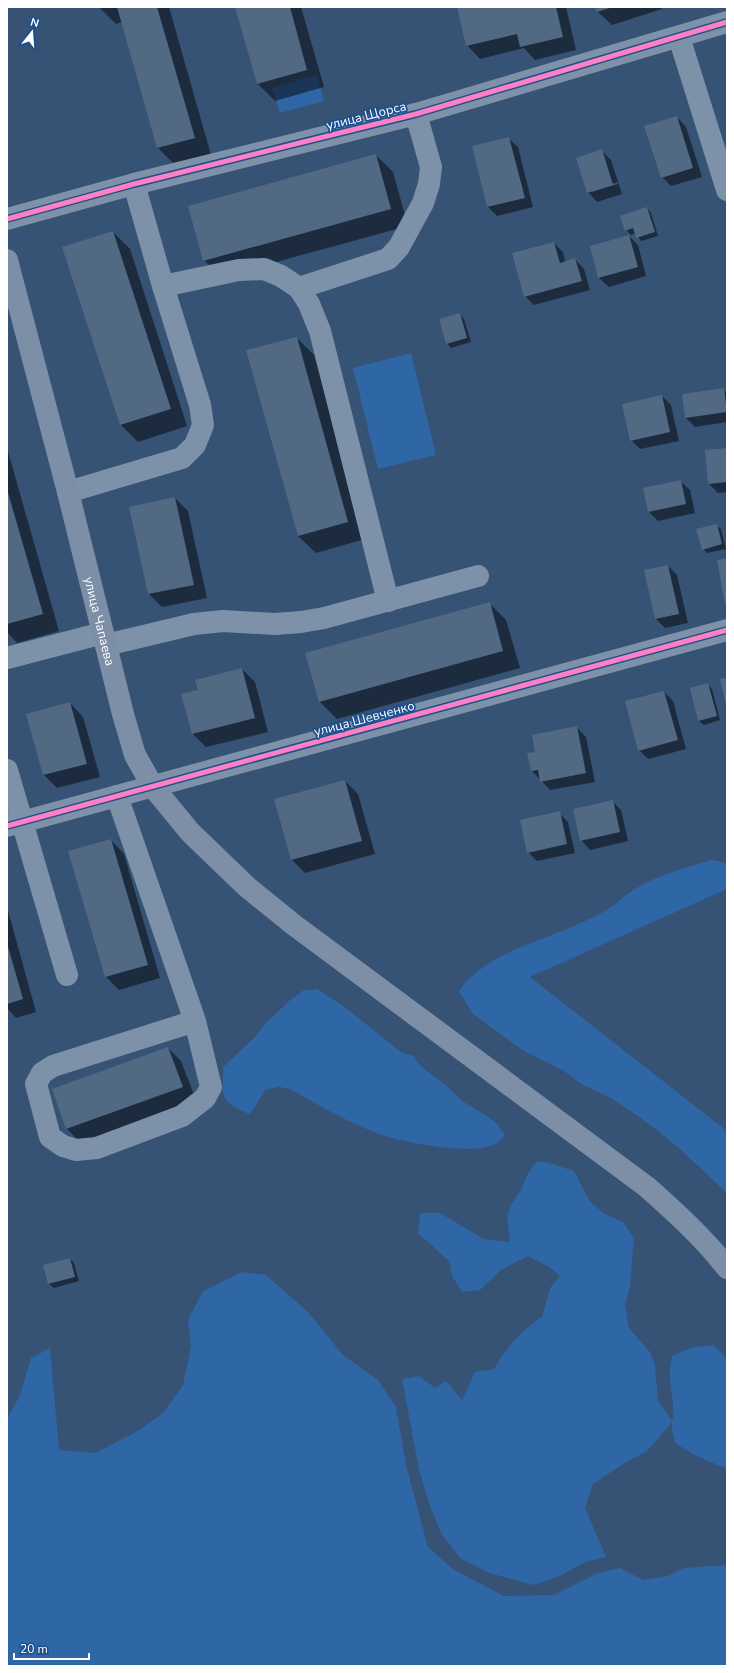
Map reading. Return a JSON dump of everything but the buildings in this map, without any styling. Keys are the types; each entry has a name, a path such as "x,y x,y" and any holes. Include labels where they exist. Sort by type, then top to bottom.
{"main road":[{"name":"улица Чапаева","path":"7,260 14,314 68,492 122,714 135,755 153,787 190,832 247,887 294,925 647,1187 710,1247 727,1268"}],"street":[{"name":"улица Щорса","path":"7,219 134,184 416,114 727,22"},
{"path":"679,36 727,190"},
{"path":"299,288 388,259 399,247 423,203 429,184 431,167 416,114"},
{"path":"68,492 182,458 195,445 203,425 200,405 163,286 134,184"},
{"path":"163,286 239,270 264,269 281,276 299,288 309,304 320,331 388,601"},
{"path":"7,658 104,639 194,624 223,621 275,624 324,618 478,576"},
{"name":"улица Шевченко","path":"14,824 727,630"},
{"path":"7,770 14,824 67,975"},
{"path":"118,796 195,1021 211,1087 205,1098 182,1116 97,1148 76,1150 63,1146 50,1137 36,1084 42,1073 53,1066 195,1021"}],"shaded area":[{"path":"317,75 324,101 280,113 272,88"},
{"path":"411,353 436,455 378,469 353,368"},
{"path":"712,860 727,863 727,889 530,977 727,1131 727,1193 682,1151 632,1112 611,1098 583,1085 564,1071 524,1051 472,1013 459,991 470,978 484,966 500,957 605,911 633,890 652,880 681,869"},
{"path":"317,989 342,1005 402,1053 414,1056 422,1067 463,1101 483,1113 497,1124 505,1135 499,1142 489,1147 474,1149 456,1149 418,1144 385,1136 363,1128 290,1089 279,1087 265,1090 249,1114 232,1105 224,1097 223,1067 255,1037 264,1025 289,1001 304,990"},
{"path":"537,1161 549,1163 574,1171 590,1202 605,1214 623,1222 634,1238 630,1286 625,1305 629,1328 650,1352 655,1365 658,1401 672,1421 673,1406 670,1373 672,1356 693,1347 714,1345 727,1359 727,1469 694,1455 675,1443 672,1422 646,1452 628,1461 593,1484 585,1508 606,1557 585,1562 560,1576 533,1585 489,1573 460,1558 441,1533 430,1506 419,1470 402,1379 419,1376 435,1388 446,1381 462,1400 475,1372 494,1369 515,1340 527,1328 542,1317 550,1288 560,1276 549,1267 528,1256 501,1270 480,1290 462,1292 452,1276 450,1262 418,1233 420,1213 440,1213 484,1239 510,1242 507,1217 511,1205 522,1188 528,1173"},
{"path":"242,1272 266,1275 308,1312 343,1355 378,1380 396,1407 406,1465 428,1547 454,1570 504,1596 554,1595 598,1573 620,1568 643,1580 668,1576 684,1568 727,1565 727,1666 7,1666 7,1419 20,1395 31,1358 50,1348 59,1450 95,1453 138,1431 163,1413 183,1385 191,1346 188,1320 203,1291"}],"cycle path":[{"path":"7,219 134,184 416,114 727,22"},
{"path":"7,826 727,630"}]}
